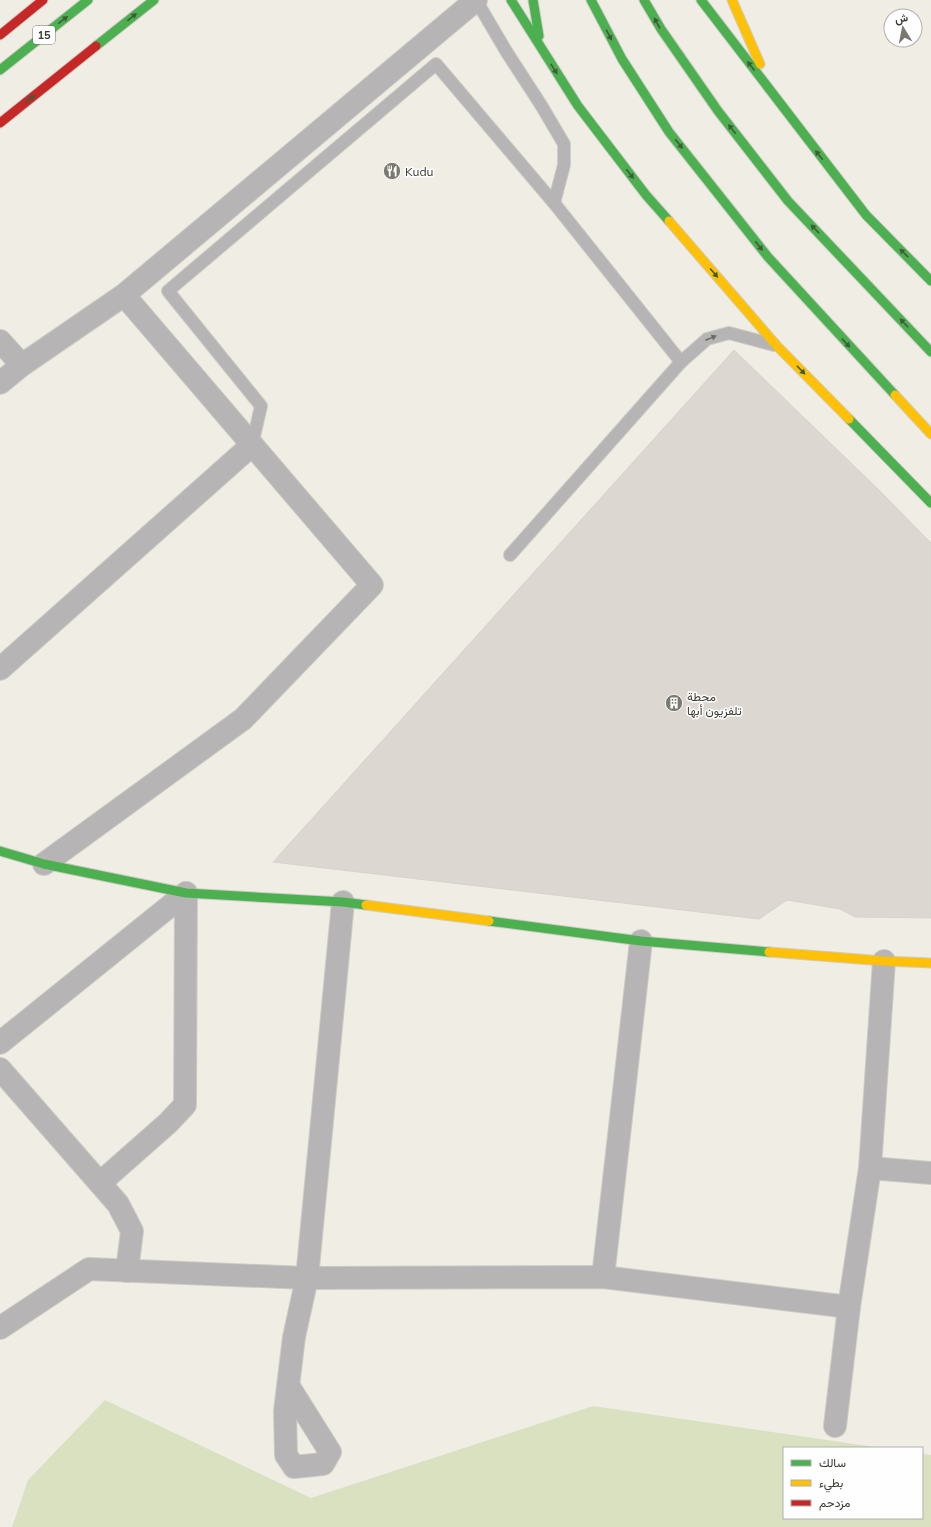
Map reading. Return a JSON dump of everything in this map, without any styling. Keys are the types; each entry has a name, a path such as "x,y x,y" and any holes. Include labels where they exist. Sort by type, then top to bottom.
{"main road":[{"name":"15","path":"0,35 43,0"},
{"name":"15","path":"0,70 88,0"},
{"path":"0,123 154,0"},
{"path":"512,0 578,106 646,195 777,346 931,503"},
{"path":"533,0 541,47"},
{"path":"591,0 622,59 669,132 768,257 931,434"},
{"path":"644,0 661,29 718,111 788,201 931,352"},
{"path":"701,0 866,215 931,281"},
{"path":"732,0 774,97"},
{"path":"0,851 44,864 186,893 343,902 641,941 884,961 931,963"}],"street":[{"path":"0,383 22,365 124,295 476,0"},
{"path":"44,864 243,719 372,585 124,295"},
{"path":"0,341 22,365"},
{"path":"0,669 252,445"},
{"path":"0,1043 186,893"},
{"path":"100,1183 168,1123 184,1105 186,893"},
{"path":"288,1385 294,1338 307,1278 343,902"},
{"path":"603,1277 641,941"},
{"path":"835,1426 849,1307 870,1168 884,961"},
{"path":"0,1068 118,1204 132,1231 127,1271"},
{"path":"870,1168 931,1174"},
{"path":"0,1328 88,1269 307,1278 603,1277 849,1307"}],"lane":[{"path":"476,0 506,51 542,105 564,144 564,165 554,203"},
{"path":"252,445 261,406 168,291 436,64 554,203 681,362"},
{"path":"510,555 681,362 707,339 729,333 777,346"}],"green space":[{"path":"105,1400 311,1498 593,1406 875,1447 783,1447 783,1519 923,1519 923,1454 931,1455 931,1527 12,1527 28,1480"}],"building":[{"name":"محطة تلفزيون أبها","path":"734,350 880,491 931,543 931,918 855,917 840,909 787,900 759,919 273,862"}],"traffic: fast":[{"path":"0,70 88,0"},
{"path":"96,46 154,0"},
{"path":"511,0 578,106 646,195 669,221"},
{"path":"533,0 539,36"},
{"path":"591,0 622,59 669,132 768,257 895,395"},
{"path":"644,0 661,29 718,111 788,201 931,352"},
{"path":"701,0 866,215 931,281"},
{"path":"849,419 931,503"},
{"path":"0,851 44,864 186,893 343,902 366,905"},
{"path":"489,921 641,941 769,952"}],"traffic: slow":[{"path":"732,0 760,64"},
{"path":"669,221 777,346 849,419"},
{"path":"895,395 931,434"},
{"path":"366,905 489,921"},
{"path":"769,952 931,963"}],"traffic: jam":[{"path":"0,35 43,0"},
{"path":"0,123 96,46"}],"place":[{"name":"Kudu","path":"392,171"},
{"name":"محطة تلفزيون أبها","path":"674,703"}]}
